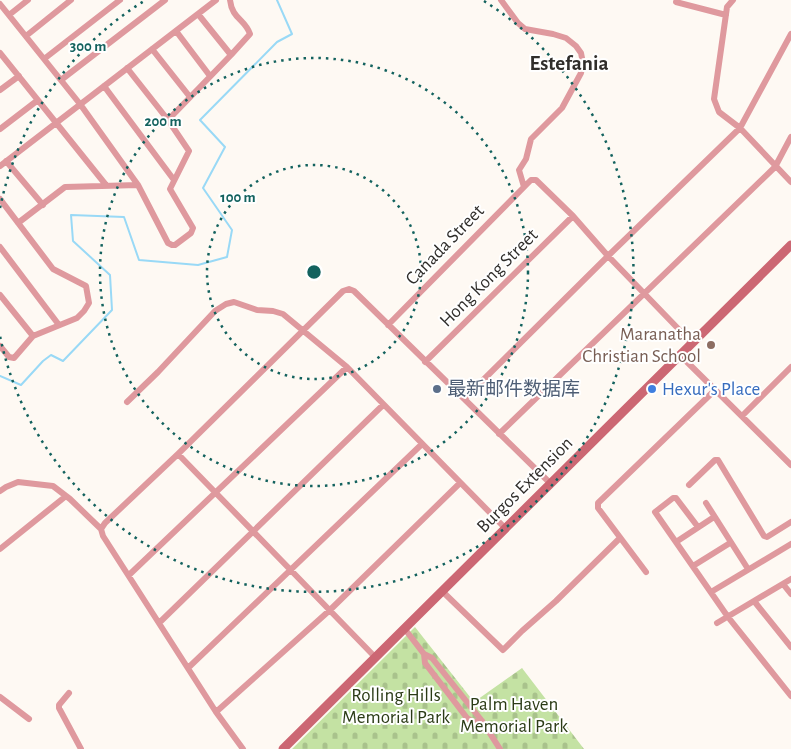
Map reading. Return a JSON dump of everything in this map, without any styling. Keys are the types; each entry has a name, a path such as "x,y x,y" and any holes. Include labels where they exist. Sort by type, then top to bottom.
{"main road":[{"name":"Burgos Extension","path":"282,749 791,245"}],"street":[{"path":"9,15 28,0"},
{"path":"26,36 71,0"},
{"path":"44,59 120,0"},
{"path":"61,80 165,0"},
{"path":"42,205 3,164 216,0"},
{"path":"168,120 250,34 236,17 230,0"},
{"path":"501,0 518,23 525,29 566,38 581,53 583,63 581,73 562,108 531,140 526,159 519,170 524,187"},
{"path":"733,0 727,8 714,99 719,112 740,128 791,182"},
{"path":"676,2 726,15"},
{"path":"0,4 80,104 138,184 168,243 172,246 192,233 193,228 170,192 189,151 168,120 127,68"},
{"path":"198,14 231,55"},
{"path":"176,31 210,76"},
{"path":"464,399 740,128 791,34"},
{"path":"152,49 190,97"},
{"path":"0,53 106,185"},
{"path":"0,90 19,76"},
{"path":"104,86 174,180"},
{"path":"0,129 38,100"},
{"path":"499,434 775,167 791,137"},
{"path":"524,187 530,180 536,180 573,216 608,256 692,343"},
{"path":"18,223 65,187 138,184"},
{"name":"Canada Street","path":"388,325 524,187"},
{"path":"0,199 53,269 86,286 89,303 77,318 33,336 14,358 9,357 0,346"},
{"name":"Hong Kong Street","path":"426,362 573,216"},
{"path":"0,247 59,325"},
{"path":"101,529 302,330 343,291 349,289 354,290 550,483"},
{"path":"0,295 33,336"},
{"path":"127,402 215,311 226,304 234,302 257,310 283,314 347,368 505,528"},
{"path":"680,355 791,466"},
{"path":"129,575 347,368"},
{"path":"742,416 791,368"},
{"path":"646,572 598,508 598,503 715,390"},
{"path":"159,623 383,405"},
{"path":"188,668 422,444"},
{"path":"178,454 375,657"},
{"path":"689,485 715,460 718,460 764,536 767,537 791,522"},
{"path":"0,491 18,482 53,486 101,529 103,536 216,712 244,749"},
{"path":"216,712 330,610 460,483"},
{"path":"0,549 66,496"},
{"path":"698,527 679,500 673,498 655,512 728,616 791,696"},
{"path":"706,503 748,569"},
{"path":"676,542 714,517"},
{"path":"442,591 503,650 556,602 620,538"},
{"path":"693,566 730,543"},
{"path":"711,592 791,544"},
{"path":"717,623 791,579"},
{"path":"783,584 791,594"},
{"path":"754,601 791,647"},
{"path":"404,628 424,654 432,658 482,721 500,749"},
{"path":"69,693 59,705 59,708 81,749"},
{"path":"0,697 29,719"}],"green space":[{"path":"415,627 474,702 522,668 584,749 292,749"}],"waterway":[{"path":"0,376 21,385 51,355 63,361 112,310 110,275 73,241 71,215 124,217 139,260 198,265 227,257 232,230 203,188 225,147 200,120 277,42 292,34 277,0"}],"place":[{"name":"Maranatha Christian School","path":"711,345"},
{"name":"最新邮件数据库","path":"437,389"},
{"name":"Hexur's Place","path":"652,389"}],"district":[{"name":"Estefania","path":"569,63"}],"park label":[{"name":"Rolling Hills Memorial Park","path":"396,706"},
{"name":"Palm Haven Memorial Park","path":"514,715"}]}
